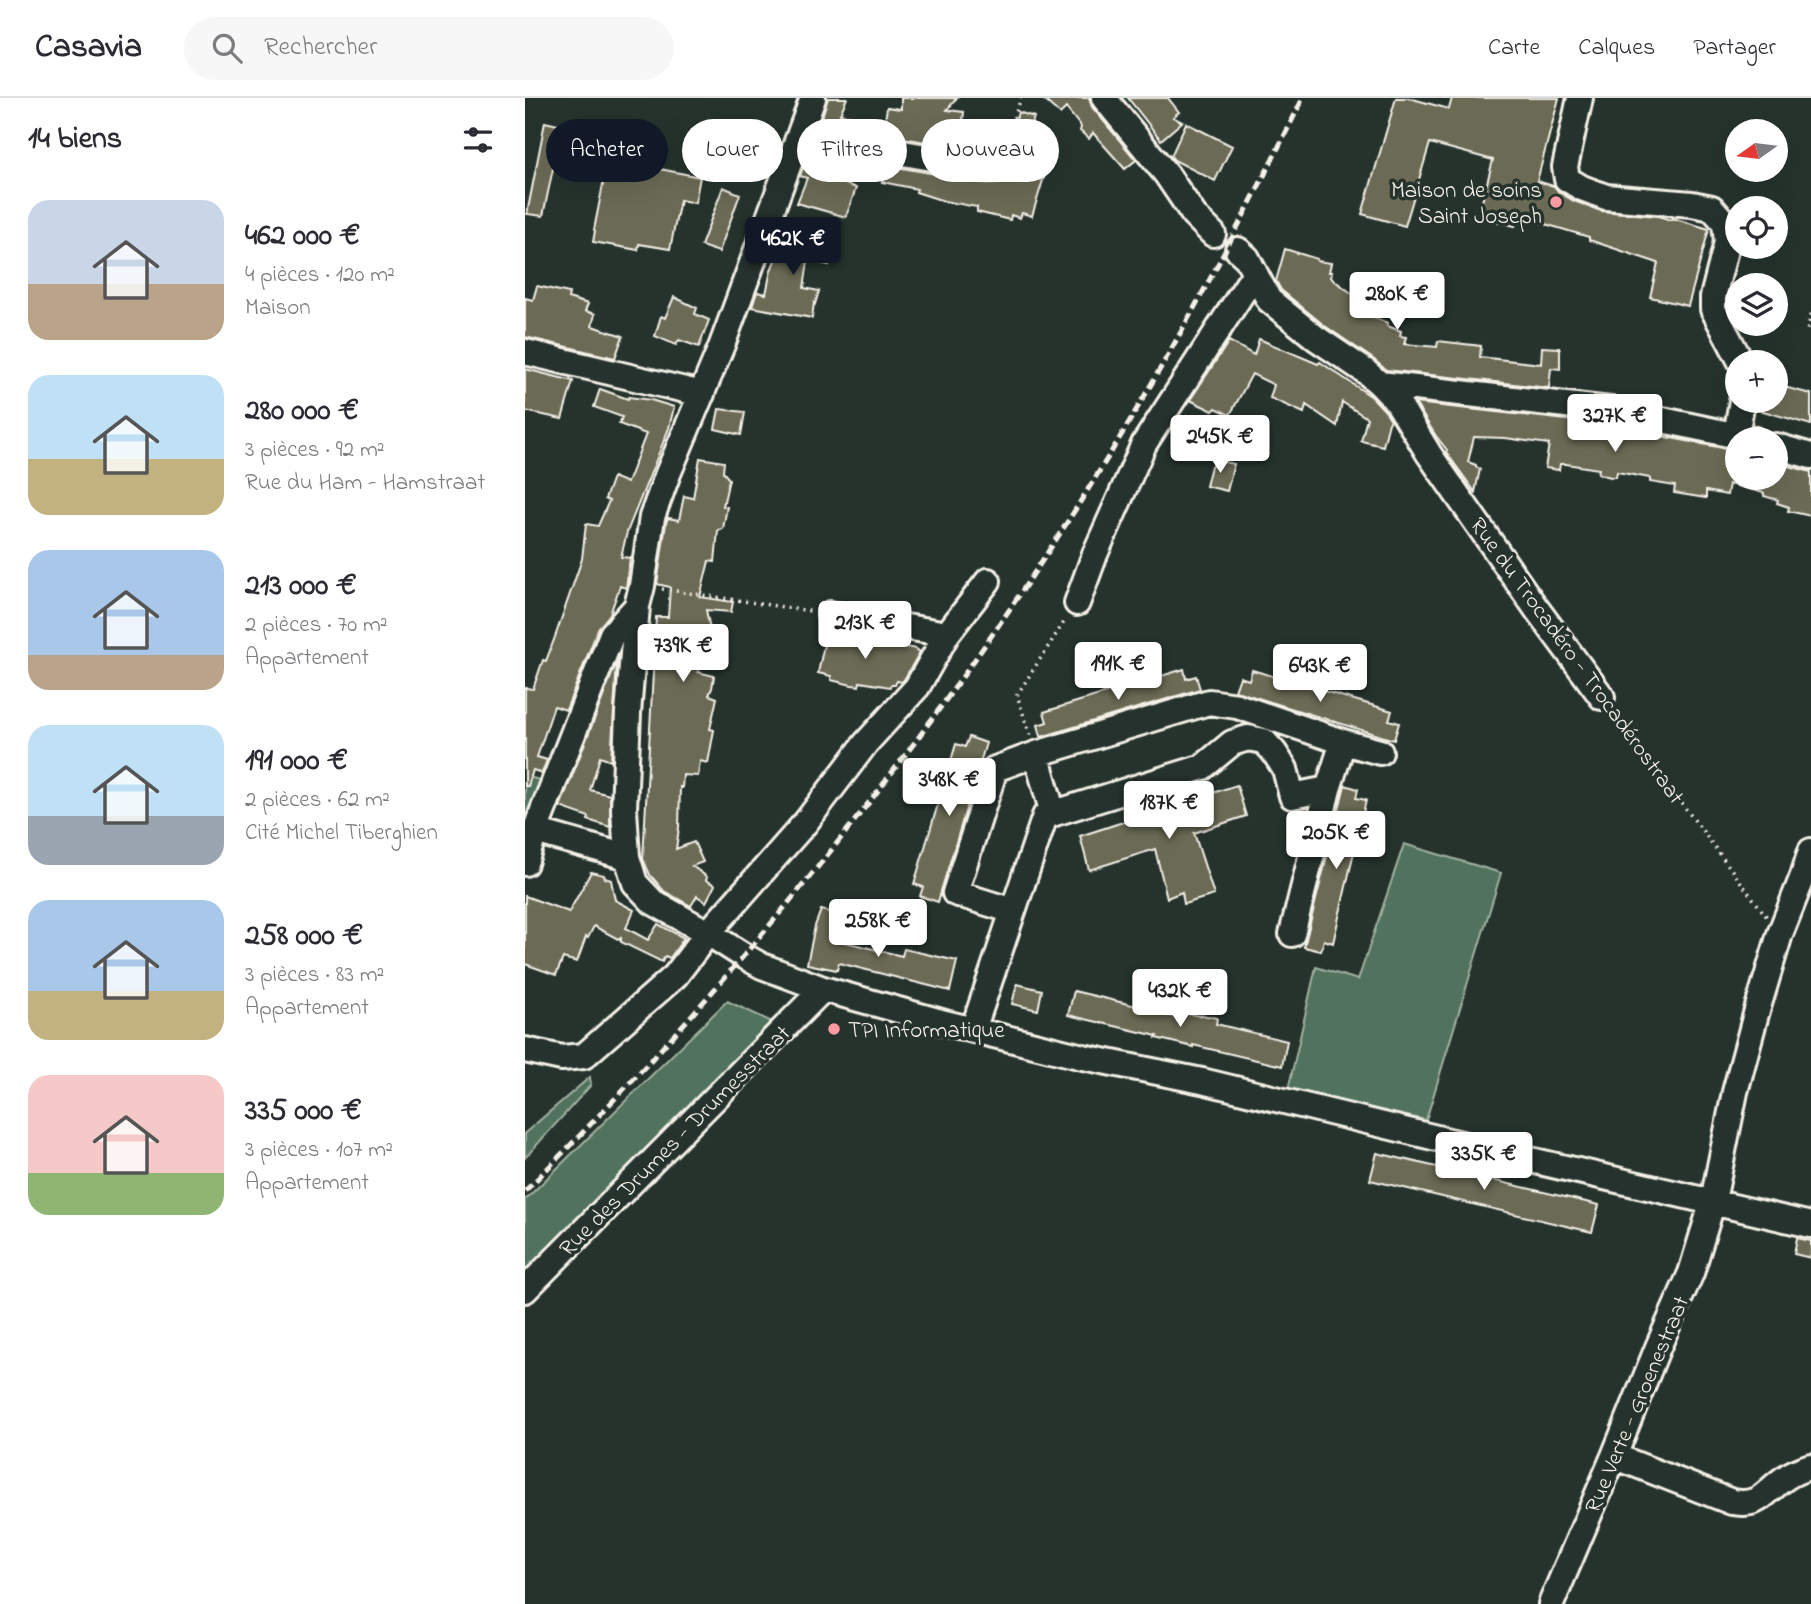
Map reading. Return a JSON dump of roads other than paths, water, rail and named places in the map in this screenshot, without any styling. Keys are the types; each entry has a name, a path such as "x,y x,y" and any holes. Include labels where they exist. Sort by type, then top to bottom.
{"street":[{"path":"806,119 813,98"},
{"path":"1104,98 1167,176 1193,215 1213,234"},
{"path":"1580,98 1565,167 1567,180 1606,197 1712,208 1725,223 1727,242 1713,297 1713,309 1735,350"},
{"path":"797,143 702,394 652,517 640,596 628,713 624,809 627,857 635,883 653,901 762,966 823,989 1083,1057 1202,1081 1811,1225"},
{"name":"Rue du Trocadéro - Trocadérostraat","path":"1238,250 1247,258 1269,300 1316,338 1365,370 1398,403 1429,454 1536,608 1602,697"},
{"path":"1076,603 1144,444 1255,273"},
{"path":"525,352 702,394"},
{"path":"1380,384 1620,411 1725,433"},
{"path":"1788,449 1811,456"},
{"path":"525,1050 562,1058 584,1056 675,976 708,933 806,822 866,743 917,687 947,634 988,581"},
{"path":"525,863 612,634 640,596"},
{"path":"830,614 947,634"},
{"path":"1013,911 955,894 995,769 1209,702 1237,706 1380,752"},
{"path":"974,1030 1045,816 1203,767 1232,743 1248,738 1264,741 1274,752 1285,769 1292,796 1328,789"},
{"path":"1292,934 1328,789 1343,742"},
{"path":"1036,754 1053,814"},
{"path":"535,831 627,857"},
{"name":"Rue Verte - Groenestraat","path":"1552,1604 1691,1273 1713,1202 1735,1092 1756,1014 1780,934 1811,851"},
{"name":"Rue des Drumes - Drumesstraat","path":"525,1290 823,989"},
{"path":"1614,1456 1743,1504 1764,1497 1783,1479 1811,1466"}],"railway":[{"path":"525,1191 689,1018 767,928 843,836 986,644 1116,444 1166,359 1303,98"}],"place":[{"name":"Maison de soins Saint Joseph","path":"1556,202"},
{"name":"TPI Informatique","path":"834,1029"}]}
